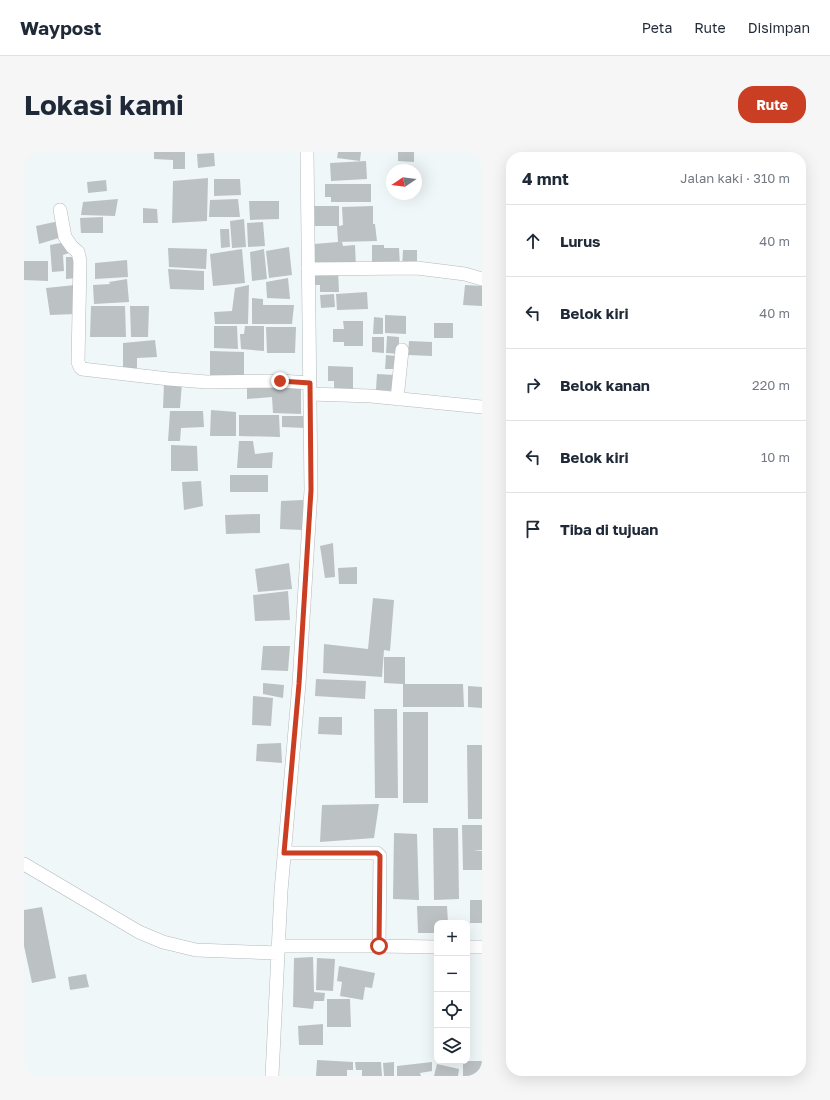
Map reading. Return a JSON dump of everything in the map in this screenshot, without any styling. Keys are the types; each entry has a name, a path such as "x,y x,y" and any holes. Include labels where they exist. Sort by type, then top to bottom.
{"street":[{"path":"272,1076 284,853 299,684 311,490 307,152"},
{"path":"60,210 66,237 72,247 78,252 80,261 78,336 80,367 86,370 207,382 280,381 310,389 482,407"},
{"path":"308,269 417,268 466,274 482,279"},
{"path":"397,399 402,350"},
{"path":"284,853 373,853 380,856 379,946"},
{"path":"24,864 139,932 163,942 196,950 379,946 434,947"},
{"path":"470,947 482,948"}],"building":[{"path":"154,152 185,152 185,169 173,169 173,160 154,159"},
{"path":"338,152 361,152 360,161 337,158"},
{"path":"398,152 414,152 414,162 398,161"},
{"path":"214,153 215,166 198,168 197,154"},
{"path":"366,161 367,179 331,181 330,163"},
{"path":"208,178 207,221 172,223 173,181"},
{"path":"214,179 240,179 241,195 214,196"},
{"path":"106,180 107,191 88,193 87,182"},
{"path":"325,184 371,184 371,202 331,202 331,197 325,197"},
{"path":"118,199 115,216 81,215 83,202"},
{"path":"238,199 240,217 209,217 210,200"},
{"path":"249,201 279,201 279,219 250,220"},
{"path":"313,206 339,206 339,226 343,225 342,207 373,206 373,224 375,224 377,241 338,242 337,226 313,226"},
{"path":"143,208 157,209 158,223 143,223"},
{"path":"103,217 103,233 81,233 80,218"},
{"path":"244,219 246,247 232,248 230,221"},
{"path":"59,221 62,237 39,244 36,226"},
{"path":"263,222 265,246 248,247 247,223"},
{"path":"220,229 229,229 230,247 221,248"},
{"path":"66,242 72,252 63,255 64,271 52,272 50,245"},
{"path":"342,242 343,246 355,245 356,267 315,269 314,244"},
{"path":"372,245 384,245 384,248 399,248 400,266 372,267"},
{"path":"289,247 292,275 269,278 266,251"},
{"path":"168,248 207,249 206,269 169,267"},
{"path":"242,249 245,283 213,286 210,254"},
{"path":"264,249 267,279 252,281 250,252"},
{"path":"403,250 417,250 417,263 402,267"},
{"path":"66,257 76,257 77,278 66,279"},
{"path":"127,260 128,277 95,279 95,263"},
{"path":"24,261 48,261 48,281 24,280"},
{"path":"168,269 204,271 204,290 170,289"},
{"path":"338,270 339,292 320,292 320,285 315,285 315,276 319,276 319,271"},
{"path":"288,278 290,299 267,298 266,282"},
{"path":"127,279 129,302 94,304 93,285 110,284 109,282"},
{"path":"75,285 76,314 50,315 46,288"},
{"path":"249,285 248,324 215,324 214,312 232,311 235,288"},
{"path":"465,285 482,286 482,306 463,305"},
{"path":"367,292 368,309 337,310 336,294"},
{"path":"334,294 335,307 321,308 320,295"},
{"path":"252,298 263,299 263,305 294,305 292,324 252,324"},
{"path":"91,306 125,306 126,337 90,337"},
{"path":"130,306 149,306 148,337 131,337"},
{"path":"385,315 406,316 406,334 385,333"},
{"path":"374,317 383,318 383,334 373,334"},
{"path":"343,321 363,321 363,346 344,346 344,342 333,342 333,329 344,329"},
{"path":"434,323 453,323 453,338 434,338"},
{"path":"214,326 237,326 238,349 214,348"},
{"path":"245,326 264,326 264,351 241,349 240,334 244,334"},
{"path":"266,327 296,327 295,353 267,353"},
{"path":"387,336 399,337 399,354 386,353"},
{"path":"372,337 384,337 384,353 372,352"},
{"path":"155,340 157,357 137,358 137,368 123,368 123,343"},
{"path":"409,341 432,342 432,356 408,355"},
{"path":"210,351 244,352 244,375 210,375"},
{"path":"386,355 397,356 397,369 385,369"},
{"path":"328,366 353,367 353,392 334,392 334,381 328,381"},
{"path":"377,374 395,375 394,391 376,390"},
{"path":"164,383 182,383 180,408 163,408"},
{"path":"247,384 301,386 301,414 273,413 272,397 247,399"},
{"path":"211,410 236,412 236,436 210,436"},
{"path":"170,411 203,411 204,427 181,428 180,441 168,441"},
{"path":"239,415 279,415 280,437 239,436"},
{"path":"282,416 306,416 305,428 282,427"},
{"path":"239,441 253,441 255,454 273,452 272,468 237,468"},
{"path":"171,445 197,446 198,471 171,471"},
{"path":"230,475 268,475 268,492 230,492"},
{"path":"201,481 203,506 184,510 182,482"},
{"path":"303,500 303,530 280,529 281,501"},
{"path":"260,514 260,533 226,534 225,515"},
{"path":"333,543 335,577 325,578 320,546"},
{"path":"289,563 292,589 258,592 255,569"},
{"path":"357,567 357,584 339,584 338,568"},
{"path":"288,591 290,620 255,621 253,595"},
{"path":"373,598 394,600 390,651 384,650 382,677 323,673 324,644 368,649"},
{"path":"263,646 290,646 288,671 261,670"},
{"path":"384,657 405,657 405,684 463,684 464,707 403,707 403,684 384,683"},
{"path":"316,679 366,681 365,699 315,696"},
{"path":"263,683 284,685 283,698 263,694"},
{"path":"468,686 482,687 482,708 468,707"},
{"path":"253,696 273,698 271,726 252,725"},
{"path":"374,709 397,709 398,798 375,798"},
{"path":"403,712 428,712 428,803 403,803"},
{"path":"319,717 342,717 342,735 318,734"},
{"path":"281,743 282,763 256,761 257,744"},
{"path":"467,745 482,745 482,819 468,819"},
{"path":"379,804 374,838 320,842 322,805"},
{"path":"462,825 482,825 482,850 473,850 482,851 482,870 463,870"},
{"path":"433,828 458,828 459,899 434,900"},
{"path":"394,833 417,834 419,900 393,899"},
{"path":"470,900 482,900 482,923 470,923"},
{"path":"417,906 447,906 448,920 434,920 434,933 418,933"},
{"path":"42,907 56,978 32,983 24,946 24,910"},
{"path":"313,957 314,992 325,993 324,1001 314,1001 313,1009 293,1007 294,958"},
{"path":"317,958 335,959 333,991 316,990"},
{"path":"339,966 375,973 372,988 365,987 363,1000 340,996 342,982 337,981"},
{"path":"86,974 89,987 70,990 68,977"},
{"path":"327,999 350,999 351,1027 327,1027"},
{"path":"323,1024 323,1045 299,1045 298,1026"},
{"path":"317,1060 353,1062 353,1070 347,1070 347,1076 316,1076"},
{"path":"470,1061 482,1061 482,1076 463,1076 463,1064 470,1064"},
{"path":"355,1062 381,1062 382,1076 362,1076 362,1070 356,1070"},
{"path":"394,1062 394,1076 384,1076 383,1063"},
{"path":"432,1062 432,1071 420,1073 421,1076 397,1076 397,1066"},
{"path":"437,1064 459,1069 458,1076 434,1076"}],"route":[{"path":"280,381 310,383 311,490 299,684 284,853 377,853 380,856 379,946"}]}
